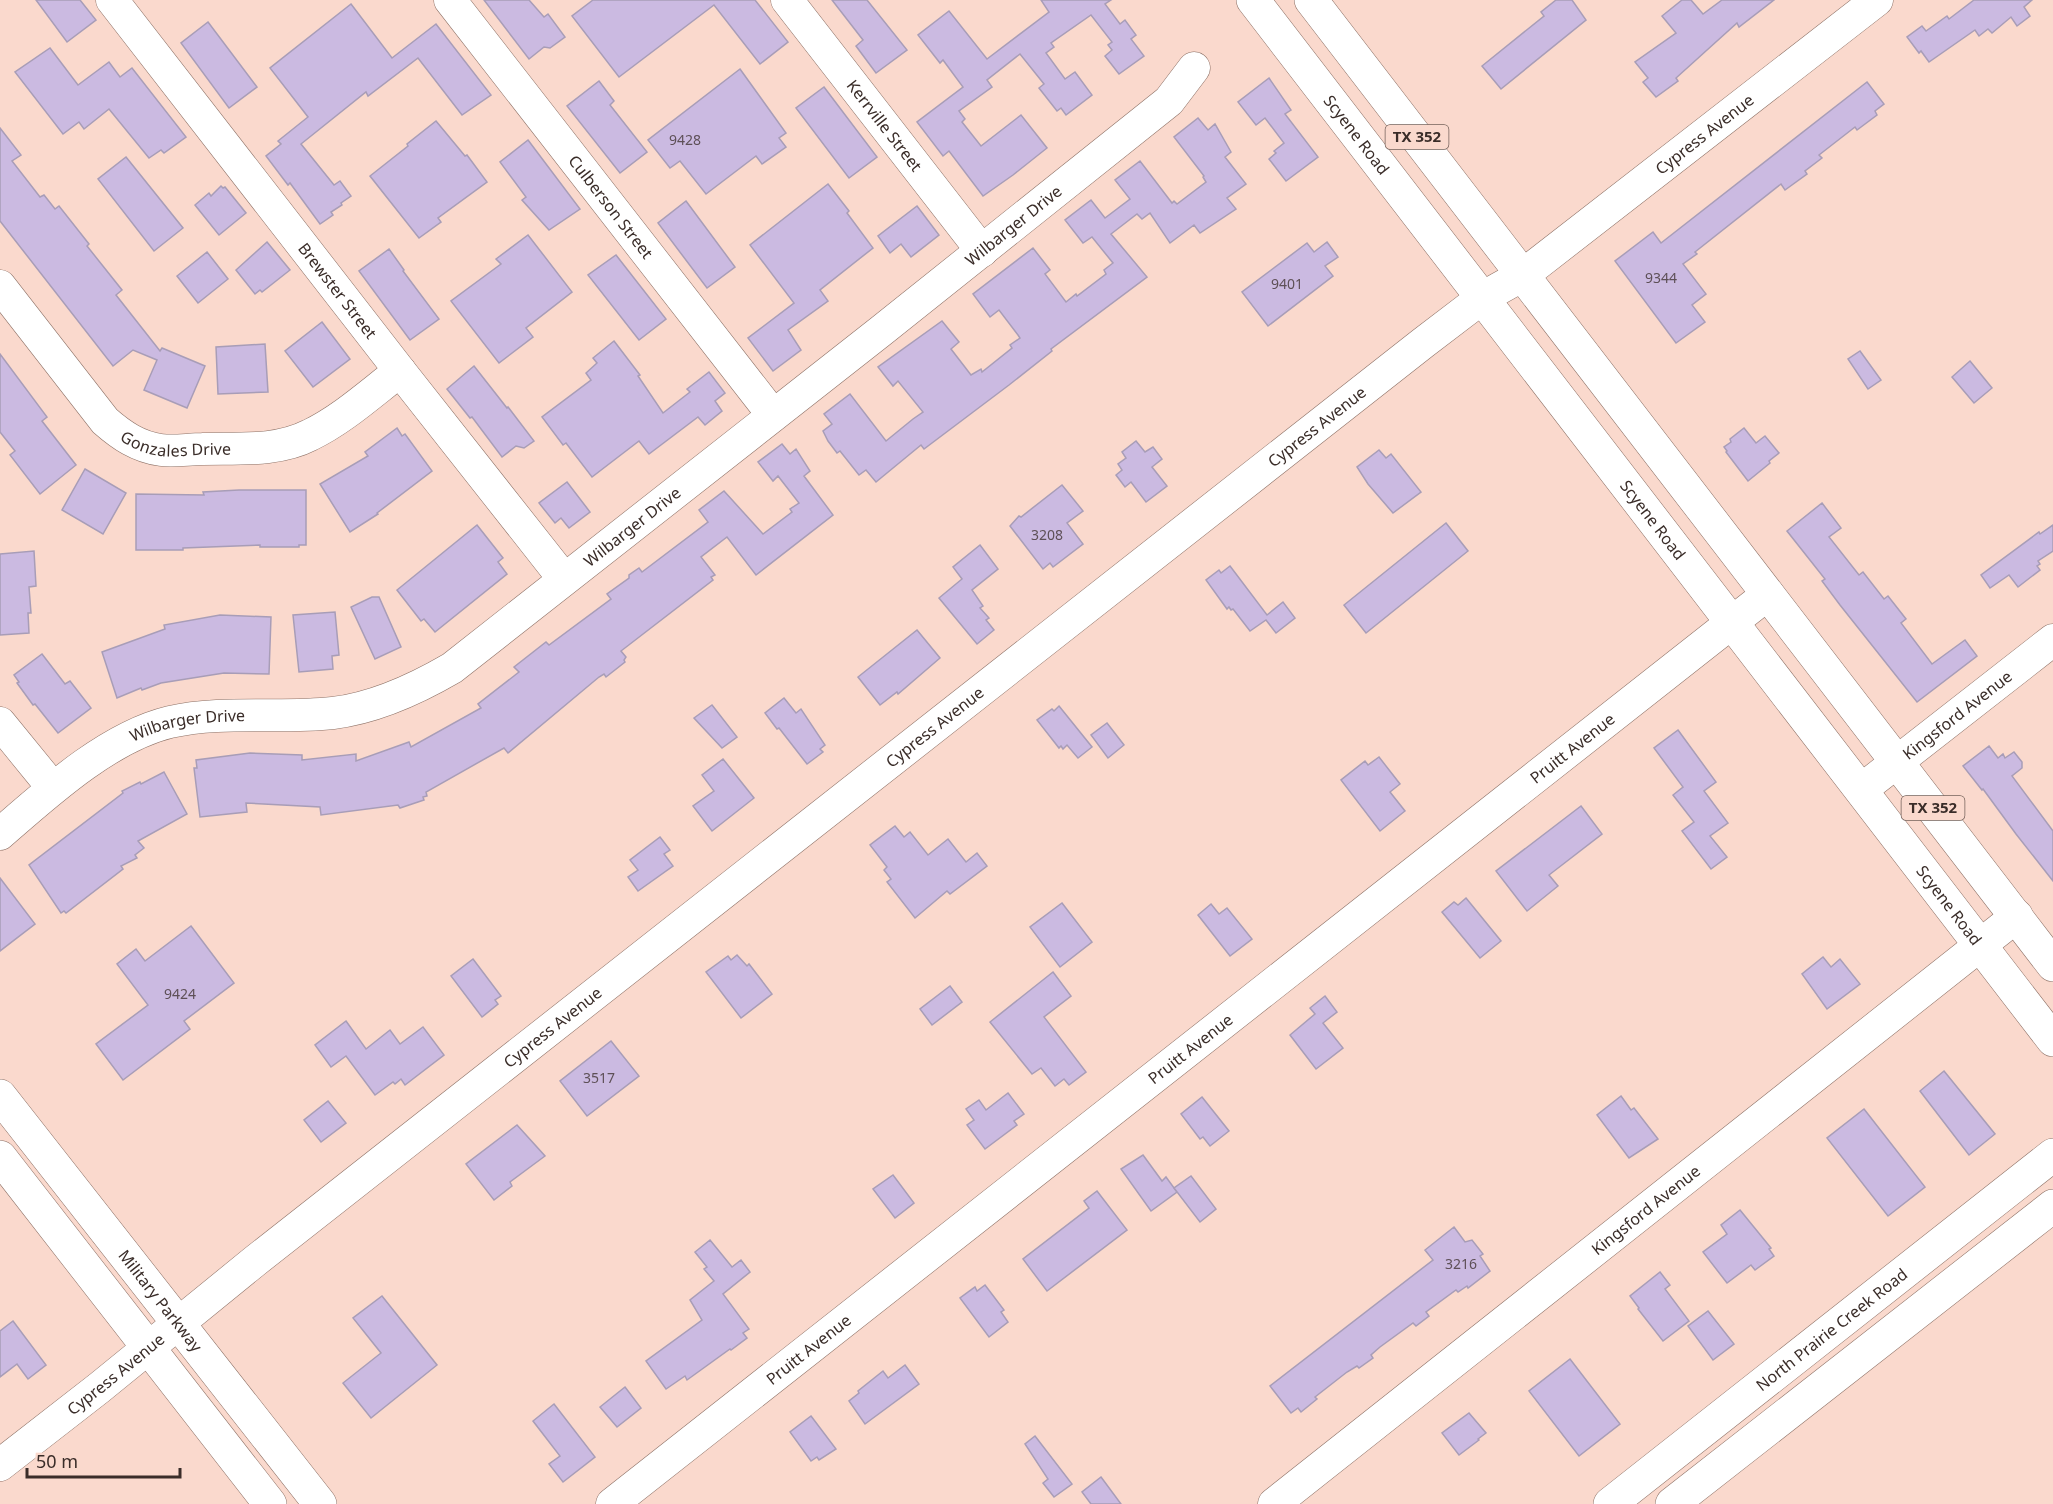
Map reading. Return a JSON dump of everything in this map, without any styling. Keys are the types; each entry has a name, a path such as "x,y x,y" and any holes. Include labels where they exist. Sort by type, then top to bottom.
{"main road":[{"name":"Scyene Road","path":"1253,0 2053,1040"},
{"name":"TX 352","path":"1311,0 2053,965"},
{"name":"Military Parkway","path":"0,1096 320,1504"},
{"name":"North Prairie Creek Road","path":"1610,1504 2053,1155"},
{"path":"0,1157 270,1504"},
{"path":"1672,1504 2053,1206"}],"street":[{"name":"Brewster Street","path":"112,0 564,579"},
{"name":"Culberson Street","path":"450,0 773,415"},
{"name":"Kerrville Street","path":"787,0 982,251"},
{"name":"Cypress Avenue","path":"0,1465 1482,298 1523,275 1877,0"},
{"name":"Wilbarger Drive","path":"0,834 53,788 138,733 170,722 247,715 334,713 378,702 419,687 452,668 1169,101 1194,68"},
{"name":"Gonzales Drive","path":"0,286 105,421 122,436 161,450 287,445 310,436 333,422 400,371"},
{"name":"Pruitt Avenue","path":"612,1504 1768,594"},
{"name":"Kingsford Avenue","path":"1861,790 2053,640"},
{"path":"0,723 53,788"},
{"name":"Kingsford Avenue","path":"1274,1504 2017,916"}],"building":[{"path":"36,0 80,0 96,20 67,42"},
{"path":"484,0 529,0 544,17 548,14 565,37 550,48 544,47 529,59"},
{"path":"593,0 755,0 788,42 760,64 714,5 619,77 572,16"},
{"path":"832,0 867,0 907,50 876,73 856,46 863,40"},
{"path":"1041,0 1111,0 1105,4 1120,24 1125,20 1136,35 1131,39 1144,56 1119,74 1105,56 1112,50 1108,45 1112,42 1091,15 1051,43 1054,47 1046,53 1065,79 1075,72 1092,95 1066,115 1061,108 1057,111 1039,88 1044,84 1020,54 987,80 992,87 959,111 965,119 962,122 981,146 1021,115 1047,148 983,196 949,151 943,156 917,122 963,87 943,60 940,63 918,35 949,11 987,59 1049,12"},
{"path":"1556,0 1572,0 1586,20 1501,89 1482,66 1544,16 1541,12"},
{"path":"1682,0 1691,0 1703,14 1722,0 1774,0 1739,27 1737,23 1676,78 1678,81 1656,97 1643,82 1648,78 1635,62 1676,33 1662,16"},
{"path":"1974,0 2032,0 2024,7 2030,16 2017,26 2011,17 1992,33 1988,29 1979,36 1975,30 1929,62 1907,37 1922,26 1926,31 1947,16 1949,19"},
{"path":"351,4 392,58 436,24 491,95 462,115 418,58 368,96 366,92 301,144 334,185 340,181 351,196 331,212 333,215 320,224 290,183 288,185 266,156 281,144 278,141 308,117 270,68"},
{"path":"208,22 257,87 229,108 181,43"},
{"path":"50,48 78,85 109,62 120,77 132,68 186,137 164,153 161,150 149,158 109,109 84,129 79,122 63,134 15,72"},
{"path":"740,69 786,133 779,138 786,147 762,164 756,156 706,194 680,161 670,168 648,140"},
{"path":"1269,78 1291,110 1285,114 1318,157 1286,181 1269,159 1276,153 1274,151 1284,143 1265,118 1256,125 1238,102"},
{"path":"599,81 614,101 610,105 647,152 620,173 567,106"},
{"path":"1867,82 1884,104 1875,111 1877,115 1857,130 1855,127 1819,155 1822,158 1805,171 1807,174 1785,190 1781,184 1683,264 1706,294 1692,305 1705,322 1676,343 1615,261 1653,232 1661,243"},
{"path":"824,87 877,157 849,178 796,108"},
{"path":"1198,118 1208,130 1215,124 1231,152 1225,157 1246,184 1227,198 1236,209 1200,233 1194,225 1170,243 1150,213 1142,219 1137,214 1111,234 1147,277 1051,349 1052,351 1009,385 924,449 921,445 876,482 866,470 859,475 840,451 837,453 823,431 832,424 824,414 850,394 886,441 923,412 898,381 893,386 878,367 942,321 959,342 951,349 971,375 981,369 982,372 1012,348 1010,345 1020,338 1018,335 999,310 990,317 973,294 1033,248 1050,270 1045,274 1066,302 1106,274 1104,270 1113,263 1092,237 1083,243 1065,220 1091,200 1105,218 1130,199 1115,180 1140,161 1172,203 1174,201 1177,204 1206,182 1204,176 1174,137"},
{"path":"436,121 465,156 467,155 487,182 438,218 441,222 419,238 370,176"},
{"path":"0,128 21,155 12,161 40,197 44,195 55,209 59,206 89,244 87,246 122,290 116,295 160,351 162,348 205,366 187,408 144,390 157,360 133,350 113,366 0,221"},
{"path":"528,140 580,209 549,230 522,200 526,197 500,162"},
{"path":"126,157 183,228 154,251 98,179"},
{"path":"828,184 873,248 820,290 828,301 788,330 801,350 773,371 748,338 794,303 750,245"},
{"path":"221,186 225,187 246,213 219,235 195,205 209,193 211,196"},
{"path":"686,201 735,267 707,288 658,223"},
{"path":"917,206 939,235 911,257 901,244 890,253 878,236"},
{"path":"528,235 572,292 526,328 533,337 499,363 451,301 501,264 496,259"},
{"path":"267,242 290,270 262,292 260,290 255,294 236,270"},
{"path":"1327,242 1338,257 1325,266 1333,276 1268,326 1242,292 1307,243 1314,252"},
{"path":"389,249 439,319 410,340 359,271"},
{"path":"207,252 228,279 198,303 177,276"},
{"path":"616,255 666,319 639,340 588,275"},
{"path":"322,322 350,359 313,387 285,351"},
{"path":"614,341 640,375 638,376 663,413 690,392 687,389 709,372 725,393 715,401 722,411 705,425 698,417 649,454 639,441 592,477 542,417 591,380 586,373 597,363 593,358"},
{"path":"265,344 268,392 218,394 216,347"},
{"path":"1860,351 1881,380 1868,389 1848,359"},
{"path":"0,354 47,417 42,421 76,465 40,494 10,455 15,451 0,432"},
{"path":"1970,361 1992,388 1974,403 1952,377"},
{"path":"474,366 534,441 524,448 516,446 502,457 472,417 470,418 447,389"},
{"path":"397,428 402,436 405,434 432,471 378,514 350,532 320,484 368,456 365,452"},
{"path":"1744,428 1756,443 1765,436 1779,453 1748,481 1724,447"},
{"path":"1136,441 1145,452 1153,447 1162,459 1152,467 1167,486 1146,502 1131,482 1125,487 1116,475 1122,470 1118,464 1126,458 1122,452"},
{"path":"782,444 790,454 796,449 810,471 804,476 833,515 756,575 727,537 701,557 715,575 711,577 713,580 621,651 626,657 625,662 606,677 604,674 599,677 508,753 504,748 426,792 427,796 423,797 424,800 400,808 398,805 321,815 320,807 246,803 247,812 200,817 194,768 197,768 196,760 250,753 302,755 302,760 356,754 356,761 409,742 411,747 481,708 478,704 519,672 514,667 546,642 549,645 611,599 607,594 629,578 629,575 639,568 642,572 708,522 699,510 724,491 763,534 792,512 790,509 799,503 778,476 773,481 758,462"},
{"path":"1379,450 1386,458 1391,454 1421,492 1393,513 1368,484 1357,467"},
{"path":"85,469 126,493 103,534 62,510"},
{"path":"567,482 590,512 569,528 561,518 555,523 539,503"},
{"path":"1062,485 1083,511 1067,523 1083,544 1053,567 1050,563 1043,569 1010,526 1019,516 1021,517"},
{"path":"306,490 306,545 136,550 136,494 204,495 203,492"},
{"path":"1822,503 1841,528 1829,537 1859,575 1863,572 1884,599 1888,596 1906,619 1901,623 1932,664 1965,640 1977,656 1917,702 1840,605 1822,581 1825,579 1787,531"},
{"path":"1446,523 1468,551 1366,633 1344,605"},
{"path":"477,525 503,558 498,562 507,574 435,632 424,619 421,621 397,590"},
{"path":"2053,525 2053,551 2038,561 2040,564 2037,566 2040,570 2018,587 2009,575 1990,588 1981,575 2039,532 2040,534"},
{"path":"980,545 998,569 972,590 983,606 980,608 989,618 986,620 994,630 977,644 939,598 962,579 953,567"},
{"path":"34,551 36,586 29,587 31,613 28,613 29,633 0,635 0,554"},
{"path":"1230,566 1267,615 1283,602 1295,618 1276,633 1266,620 1250,631 1233,609 1229,607 1227,609 1206,580 1219,570 1221,573"},
{"path":"372,597 379,597 401,647 375,659 351,607"},
{"path":"335,612 339,655 332,656 333,669 299,672 293,615"},
{"path":"220,615 271,617 269,674 224,673 161,683 117,698 102,652 165,629 164,625"},
{"path":"917,630 940,658 898,694 897,692 880,705 858,677"},
{"path":"42,654 65,684 70,681 91,708 58,733 35,704 33,705 14,675"},
{"path":"784,698 796,713 801,709 825,745 820,749 823,752 807,764 765,713"},
{"path":"712,705 737,737 722,748 694,718"},
{"path":"1059,706 1092,747 1078,758 1067,745 1063,749 1061,746 1059,748 1037,720"},
{"path":"1107,723 1124,745 1108,758 1091,735"},
{"path":"1678,730 1716,782 1704,791 1728,823 1710,836 1727,857 1711,869 1682,831 1694,822 1673,795 1683,787 1654,748"},
{"path":"1989,746 1998,758 2003,754 2005,758 2014,752 2022,762 2022,768 2012,776 2053,831 2053,881 1963,766"},
{"path":"1379,757 1400,784 1390,792 1405,811 1380,831 1341,780 1365,761 1368,765"},
{"path":"723,759 754,798 712,831 693,806 714,791 702,775"},
{"path":"164,772 187,814 138,841 144,848 135,855 137,858 121,866 123,869 66,913 64,911 61,913 29,865 123,793 122,791"},
{"path":"1581,806 1602,834 1549,875 1558,886 1527,911 1496,871"},
{"path":"895,826 904,837 910,832 928,855 948,839 966,862 977,853 987,866 950,894 947,891 915,918 887,882 891,879 884,870 887,867 870,845"},
{"path":"660,837 670,850 664,854 673,866 638,891 628,877 638,870 630,860"},
{"path":"0,878 35,924 0,951"},
{"path":"1466,898 1501,941 1480,958 1442,912 1454,902 1458,905"},
{"path":"1062,903 1092,942 1060,967 1030,927"},
{"path":"1211,904 1219,914 1227,908 1252,939 1230,956 1198,915"},
{"path":"191,926 234,983 184,1021 190,1029 123,1080 96,1044 148,1005 117,964 136,949 145,961"},
{"path":"737,955 747,966 749,964 772,994 741,1018 706,972 728,956 731,960"},
{"path":"1823,957 1831,967 1840,959 1860,984 1827,1009 1802,974"},
{"path":"473,959 501,996 495,1000 498,1004 482,1017 451,976"},
{"path":"1053,972 1071,996 1044,1017 1086,1072 1069,1085 1064,1079 1055,1086 1041,1068 1032,1074 990,1022"},
{"path":"950,986 962,1002 932,1025 920,1009"},
{"path":"1325,996 1337,1012 1323,1023 1343,1048 1316,1069 1290,1035 1315,1014 1310,1008"},
{"path":"346,1021 366,1049 390,1030 400,1044 423,1027 444,1055 405,1085 401,1079 375,1095 346,1056 331,1067 315,1045"},
{"path":"611,1041 639,1076 587,1116 560,1081"},
{"path":"1944,1071 1995,1134 1969,1155 1920,1091"},
{"path":"1008,1093 1024,1114 1014,1121 1017,1125 985,1149 967,1125 974,1120 966,1109 979,1100 986,1110"},
{"path":"1621,1096 1631,1110 1634,1108 1658,1139 1629,1158 1597,1115"},
{"path":"1202,1097 1229,1131 1210,1146 1203,1137 1200,1139 1181,1114"},
{"path":"328,1101 346,1123 321,1142 304,1120"},
{"path":"1864,1109 1925,1187 1888,1216 1827,1138"},
{"path":"517,1125 545,1156 510,1182 512,1186 494,1200 466,1164"},
{"path":"1143,1155 1162,1181 1166,1177 1177,1192 1151,1211 1121,1169"},
{"path":"893,1175 914,1203 895,1218 873,1189"},
{"path":"1191,1176 1216,1209 1200,1222 1174,1188"},
{"path":"1097,1191 1127,1230 1047,1291 1023,1259 1089,1208 1084,1201"},
{"path":"1740,1210 1771,1248 1769,1249 1774,1256 1755,1270 1751,1265 1727,1283 1703,1252 1727,1234 1721,1225"},
{"path":"1454,1227 1465,1242 1472,1240 1483,1254 1480,1256 1490,1271 1468,1288 1467,1286 1458,1292 1456,1290 1426,1312 1429,1316 1416,1326 1413,1323 1380,1347 1371,1355 1373,1358 1359,1368 1357,1366 1347,1372 1315,1397 1317,1399 1301,1412 1298,1408 1291,1413 1270,1386 1433,1260 1425,1250"},
{"path":"710,1240 732,1267 741,1260 750,1272 723,1294 749,1329 743,1333 747,1338 687,1380 685,1376 666,1389 646,1361 702,1320 690,1300 714,1281 704,1269 707,1267 695,1252"},
{"path":"1660,1272 1670,1285 1665,1289 1689,1321 1663,1341 1630,1296"},
{"path":"985,1285 1004,1310 1001,1312 1008,1322 989,1337 960,1298 975,1287 977,1291"},
{"path":"382,1296 437,1365 371,1418 343,1383 381,1353 353,1318"},
{"path":"1708,1311 1734,1344 1713,1360 1688,1326"},
{"path":"13,1321 46,1365 28,1379 17,1364 0,1377 0,1331"},
{"path":"1570,1359 1620,1424 1579,1456 1529,1391"},
{"path":"905,1365 919,1384 865,1424 849,1401 883,1371 888,1378"},
{"path":"625,1387 641,1408 617,1427 600,1407"},
{"path":"554,1404 595,1457 563,1482 549,1464 560,1456 533,1421"},
{"path":"1469,1413 1486,1433 1459,1455 1442,1433"},
{"path":"811,1416 836,1449 819,1460 817,1457 811,1461 790,1432"},
{"path":"1035,1436 1072,1484 1054,1497 1043,1483 1048,1479 1025,1444"},
{"path":"1101,1477 1121,1504 1091,1504 1082,1492"}]}
